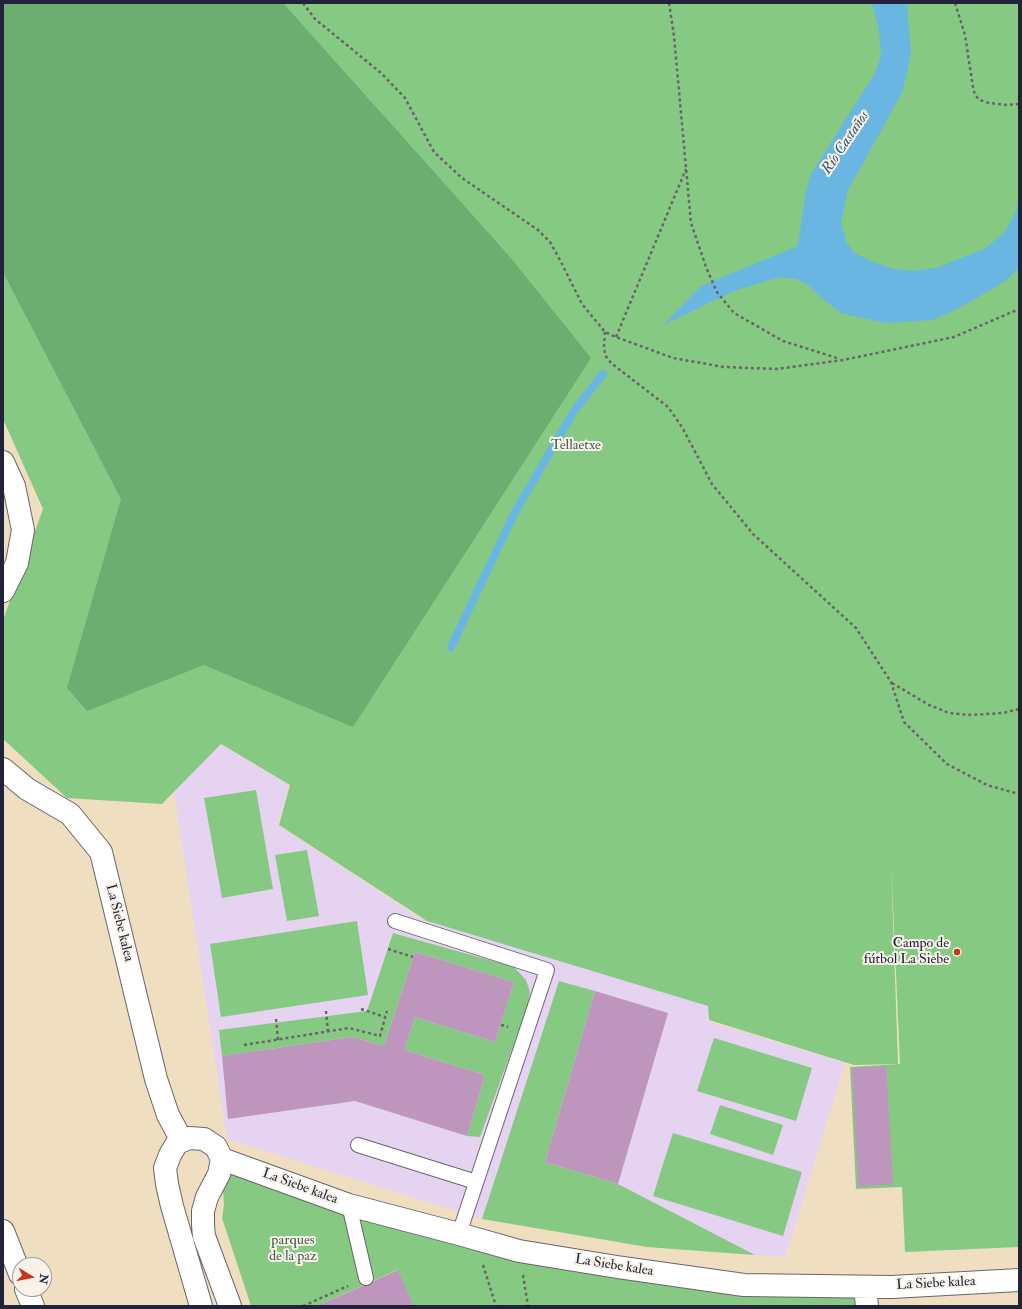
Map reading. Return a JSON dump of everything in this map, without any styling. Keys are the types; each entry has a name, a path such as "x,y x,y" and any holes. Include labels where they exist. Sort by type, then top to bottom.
{"street":[{"path":"3,462 14,486 23,530 16,563 3,590"},
{"name":"La Siebe kalea","path":"3,770 27,789 70,814 101,852 156,1079 168,1115 182,1141"},
{"path":"200,1306 167,1184 165,1168 177,1143 189,1138 204,1139 216,1147 222,1159 219,1174 207,1197 202,1211 203,1230 230,1306"},
{"name":"La Siebe kalea","path":"222,1159 349,1205 519,1251 617,1267 744,1285 866,1296 892,1287 1019,1280"},
{"path":"3,1231 13,1257"}],"lane":[{"path":"395,921 547,970 476,1182 466,1236"},
{"path":"358,1145 476,1182"},
{"path":"349,1205 366,1278"}],"path":[{"path":"303,3 315,19 381,73 405,98 434,152 462,178 538,230 550,242 582,304 605,332 616,337 673,358 724,367 777,369 843,360 954,337 1019,309"},
{"path":"669,3 674,36 691,223 717,292 734,313 783,341 843,360"},
{"path":"955,3 965,34 972,87 976,95 980,100 989,103 1002,105 1019,104"},
{"path":"616,337 686,169"},
{"path":"605,332 605,355 611,363 668,407 682,427 712,484 753,534 856,628 891,682 904,722 947,764 987,785 1019,794"},
{"path":"891,682 929,705 949,713 971,715 1002,713 1019,709"},
{"path":"388,949 414,958"},
{"path":"361,1008 385,1017"},
{"path":"326,1011 328,1032"},
{"path":"244,1045 349,1028 380,1036 387,1011"},
{"path":"276,1019 278,1040"},
{"path":"466,1236 496,1306"},
{"path":"519,1251 528,1306"},
{"path":"303,1306 366,1278"}],"shaded area":[{"path":"220,744 289,785 278,825 421,919 711,1006 707,1021 845,1063 785,1257 647,1247 482,1219 227,1139 174,792"}],"green space":[{"name":"Tellaetxe","path":"3,3 1019,3 1019,1247 905,1252 902,1187 856,1189 850,1067 900,1064 891,861 898,1064 854,1065 709,1020 708,1006 427,921 279,825 290,785 221,744 162,804 67,798 3,739 3,620 43,509 3,419"},
{"path":"3,3 283,3 510,257 591,358 353,727 204,665 87,711 67,688 121,499 3,272"},
{"path":"256,790 273,889 222,898 204,798"},
{"path":"307,850 319,916 287,921 275,855"},
{"path":"357,921 368,995 221,1017 210,944"},
{"path":"393,933 514,967 526,980 530,992 528,1005 480,1137 467,1136 485,1075 404,1050 415,1017 495,1042 514,982 415,952 384,1046 352,1037 222,1056 219,1030 367,1011"},
{"path":"559,981 595,991 545,1162 618,1184 755,1255 647,1247 482,1219"},
{"path":"714,1038 812,1068 796,1121 697,1091"},
{"path":"720,1105 783,1125 773,1155 710,1134"},
{"path":"673,1133 802,1172 783,1236 653,1196"},
{"name":"parques de la paz","path":"221,1162 518,1254 854,1286 855,1306 414,1306 397,1270 317,1306 251,1306 222,1218 224,1205"}],"water":[{"name":"Río Castaños","path":"872,3 907,3 911,53 902,93 848,190 841,223 846,241 853,252 870,261 894,269 913,271 936,268 984,249 1004,233 1016,212 1019,195 1019,268 1004,282 961,307 933,320 886,323 841,313 808,285 797,279 780,277 734,291 663,325 701,286 798,246 805,195 811,174 875,73 881,55 879,30"}],"building":[{"path":"415,952 514,982 495,1042 415,1017 404,1050 485,1075 467,1136 355,1101 228,1119 222,1056 352,1037 384,1046"},
{"path":"595,991 668,1013 618,1184 545,1162"},
{"path":"886,1066 893,1184 858,1187 852,1068"},
{"path":"398,1270 414,1306 317,1306"}],"waterway":[{"path":"451,647 515,512 574,411 603,374"}],"place":[{"name":"Campo de fútbol La Siebe","path":"957,952"}]}
